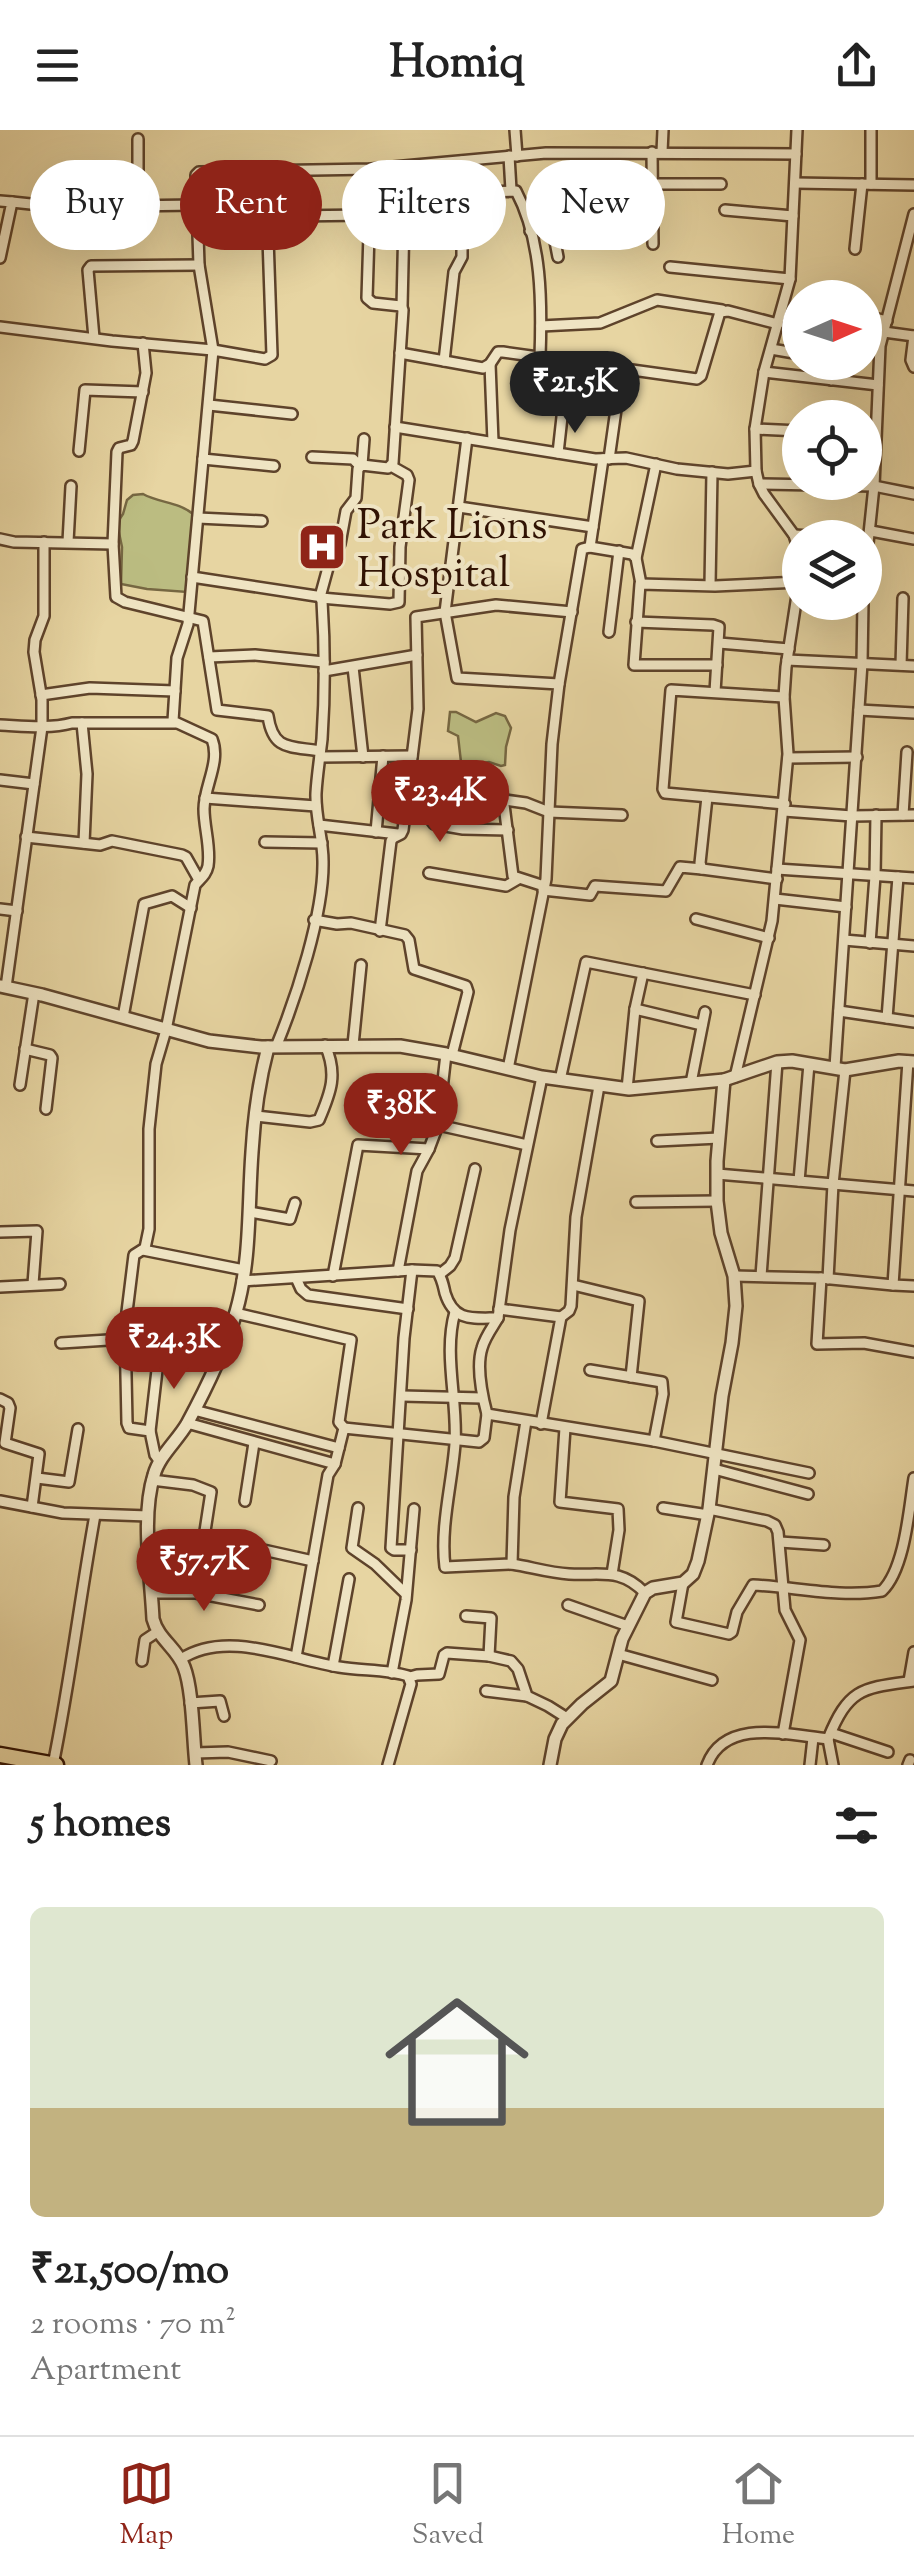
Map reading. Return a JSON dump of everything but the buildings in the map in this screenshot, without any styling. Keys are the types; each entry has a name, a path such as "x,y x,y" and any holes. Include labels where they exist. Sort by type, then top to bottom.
{"main road":[{"path":"0,1755 54,1765"}],"street":[{"path":"511,190 514,130"},
{"path":"656,160 663,130"},
{"path":"670,266 790,280 797,130"},
{"path":"855,250 871,130"},
{"path":"138,139 138,160"},
{"path":"472,160 546,152 796,154"},
{"path":"794,183 914,185"},
{"path":"665,184 721,184"},
{"path":"506,190 518,193 526,218"},
{"path":"0,201 30,204"},
{"path":"0,258 12,202"},
{"path":"725,210 793,216"},
{"path":"876,400 880,346 914,214"},
{"path":"175,723 178,654 189,618 213,350 198,250"},
{"path":"0,326 265,359 272,355 268,250"},
{"path":"369,250 368,301 402,307"},
{"path":"392,466 403,250"},
{"path":"444,361 454,272 462,250"},
{"path":"534,250 541,279 540,356"},
{"path":"557,250 558,257"},
{"path":"94,338 90,266 199,265"},
{"path":"541,326 600,323 656,300 778,324"},
{"path":"782,309 764,372 755,430 759,484 783,520"},
{"path":"400,353 483,368 500,352 700,378 722,310"},
{"path":"882,325 914,336 914,367"},
{"path":"143,343 146,372 132,444 118,449 113,544 116,597 204,622 219,712 268,716 270,732 278,742 320,754 412,756"},
{"path":"771,349 782,351"},
{"path":"558,453 564,359"},
{"path":"490,364 493,442"},
{"path":"590,547 622,367"},
{"path":"764,372 782,374"},
{"path":"831,380 878,386"},
{"path":"79,451 86,390 143,392"},
{"path":"209,405 292,414"},
{"path":"395,426 558,453 626,458 728,474 756,470"},
{"path":"755,430 782,431"},
{"path":"467,438 445,612 456,678 559,684"},
{"path":"270,1761 228,1752 195,1759 186,1674 181,1659 157,1632 153,1619 148,1516 152,1480 194,1410 235,1314 250,1212 256,1116 272,1047 288,1018 322,886 322,843 316,806 324,666 320,597 326,572 340,544 346,510 356,498 364,439"},
{"path":"192,576 320,597 398,602 409,480 392,466 312,457"},
{"path":"203,459 274,466"},
{"path":"656,464 636,558 641,584 633,663 636,667 717,665"},
{"path":"710,586 712,472"},
{"path":"759,484 782,484"},
{"path":"68,542 71,486"},
{"path":"882,488 914,494"},
{"path":"458,507 593,526"},
{"path":"198,518 262,521"},
{"path":"882,537 914,539"},
{"path":"0,539 113,544"},
{"path":"44,542 44,619 34,646 42,727 3,987 209,1041 272,1047 400,1046 542,1077 627,1089 729,1078 778,1062 840,1068 911,1062 893,1285"},
{"path":"508,1069 544,888 552,744 580,555 582,549 590,547 636,558"},
{"path":"609,632 619,551"},
{"path":"641,584 782,583"},
{"path":"901,665 903,598"},
{"path":"401,834 418,709 416,617 496,606 572,612"},
{"path":"550,1765 557,1734 567,1718 608,1685 614,1675 628,1626 644,1593 683,1583 693,1574 698,1561 735,1323 734,1276 721,1233 717,1201 719,1138 729,1078 769,938 775,899 788,758 784,697 793,620"},
{"path":"863,620 839,1012 833,1184 818,1344 864,1343 914,1352"},
{"path":"636,622 716,625 720,631 715,692"},
{"path":"719,643 788,655 914,666"},
{"path":"209,657 255,655 353,668 417,655"},
{"path":"353,668 363,756"},
{"path":"41,695 90,688 175,691"},
{"path":"784,697 673,689 669,692 663,791 852,816 908,815 907,752"},
{"path":"859,710 914,713"},
{"path":"82,723 88,774 84,843"},
{"path":"0,726 175,723 214,742 213,769 204,807 207,872 195,885 156,1064 149,1129 150,1229 148,1243 134,1255 124,1339 126,1423 129,1428 150,1431"},
{"path":"376,832 383,756"},
{"path":"788,758 857,757"},
{"path":"0,780 34,784"},
{"path":"407,794 500,796 549,812 622,814"},
{"path":"431,794 430,820 434,824 508,830"},
{"path":"702,868 707,797"},
{"path":"206,798 316,806"},
{"path":"505,800 513,873 518,879 544,888 590,895 596,886 666,891 680,866 777,874 914,878"},
{"path":"870,942 876,816"},
{"path":"319,825 401,834"},
{"path":"380,931 391,841 401,834"},
{"path":"26,837 100,845 112,841 182,855 199,880"},
{"path":"265,842 322,843"},
{"path":"428,873 506,886 518,879"},
{"path":"887,1018 898,877"},
{"path":"123,1017 144,905 172,896 191,908"},
{"path":"775,899 846,907"},
{"path":"0,909 17,911"},
{"path":"696,919 769,938"},
{"path":"314,920 351,923 408,937 414,970 460,982 468,992 449,1054 438,1126 417,1171 398,1271"},
{"path":"844,940 914,946"},
{"path":"560,1080 586,962 754,995"},
{"path":"353,1045 361,965"},
{"path":"627,1089 643,973"},
{"path":"20,1085 34,993"},
{"path":"635,1010 702,1025"},
{"path":"691,1083 704,1012"},
{"path":"839,1012 914,1022"},
{"path":"256,1116 319,1120 332,1076 332,1063 324,1045"},
{"path":"26,1048 52,1058 46,1109"},
{"path":"760,1276 778,1062"},
{"path":"800,1181 808,1064"},
{"path":"344,1428 482,1442 487,1414 482,1398 481,1351 498,1314 510,1230 542,1077"},
{"path":"143,1250 243,1275 296,1278 434,1270 440,1274 455,1312 466,1317 561,1316 570,1309 576,1217 599,1086"},
{"path":"438,1126 527,1145"},
{"path":"657,1141 719,1138"},
{"path":"333,1276 358,1146 429,1149"},
{"path":"440,1274 454,1258 476,1169"},
{"path":"717,1174 914,1191"},
{"path":"636,1202 717,1201"},
{"path":"250,1212 290,1219 295,1203"},
{"path":"0,1232 37,1231 33,1284"},
{"path":"411,1550 392,1548 412,1270"},
{"path":"734,1276 914,1286"},
{"path":"296,1278 304,1293 314,1297 408,1309"},
{"path":"0,1287 60,1284"},
{"path":"573,1285 639,1300 631,1376"},
{"path":"455,1312 455,1440 444,1566 512,1564 567,1574 612,1574 633,1582 644,1593"},
{"path":"235,1314 350,1339 340,1422 344,1428 328,1476 296,1657"},
{"path":"541,1424 561,1316"},
{"path":"164,1320 228,1334"},
{"path":"61,1343 124,1339 221,1352"},
{"path":"160,1344 150,1431 160,1462"},
{"path":"590,1370 663,1384 654,1441"},
{"path":"402,1396 482,1398"},
{"path":"0,1399 10,1406 5,1443 38,1453 32,1507"},
{"path":"194,1410 339,1448"},
{"path":"487,1414 717,1452 810,1473"},
{"path":"512,1564 514,1497 526,1422"},
{"path":"187,1423 335,1464"},
{"path":"37,1478 70,1482 78,1428"},
{"path":"565,1428 560,1502 618,1509 612,1574"},
{"path":"245,1501 254,1443"},
{"path":"714,1469 808,1494"},
{"path":"683,1583 676,1621 729,1634 752,1586 882,1591 890,1584 909,1534 914,1478"},
{"path":"152,1480 193,1485 210,1492 203,1544"},
{"path":"0,1501 64,1513 148,1516"},
{"path":"358,1508 352,1548 406,1594"},
{"path":"663,1508 771,1523 777,1528 785,1610 800,1640 783,1734"},
{"path":"392,1673 406,1594 414,1509"},
{"path":"54,1765 95,1515"},
{"path":"780,1542 824,1544"},
{"path":"150,1547 203,1544 259,1548 313,1561"},
{"path":"333,1666 349,1578"},
{"path":"152,1593 196,1593 259,1605"},
{"path":"568,1606 628,1626"},
{"path":"466,1616 491,1618 489,1656"},
{"path":"142,1660 145,1640 157,1632"},
{"path":"181,1659 200,1648 221,1646 278,1652 333,1666 410,1678"},
{"path":"833,1765 830,1736 850,1700 860,1690 912,1681 914,1652"},
{"path":"410,1678 439,1674 447,1653 489,1656 515,1664 527,1696"},
{"path":"618,1654 712,1680"},
{"path":"388,1765 410,1678"},
{"path":"486,1691 527,1696 567,1718"},
{"path":"190,1702 220,1701 224,1716"},
{"path":"707,1765 716,1748 730,1739 752,1734 830,1736 888,1752"},
{"path":"810,1765 813,1738"}],"green space":[{"path":"143,494 193,514 187,592 121,584 122,547 117,523 127,500"},
{"path":"450,712 476,722 496,713 505,716 511,728 505,765 461,762 458,736 448,731"}],"place":[{"name":"Park Lions Hospital","path":"322,547"}]}
